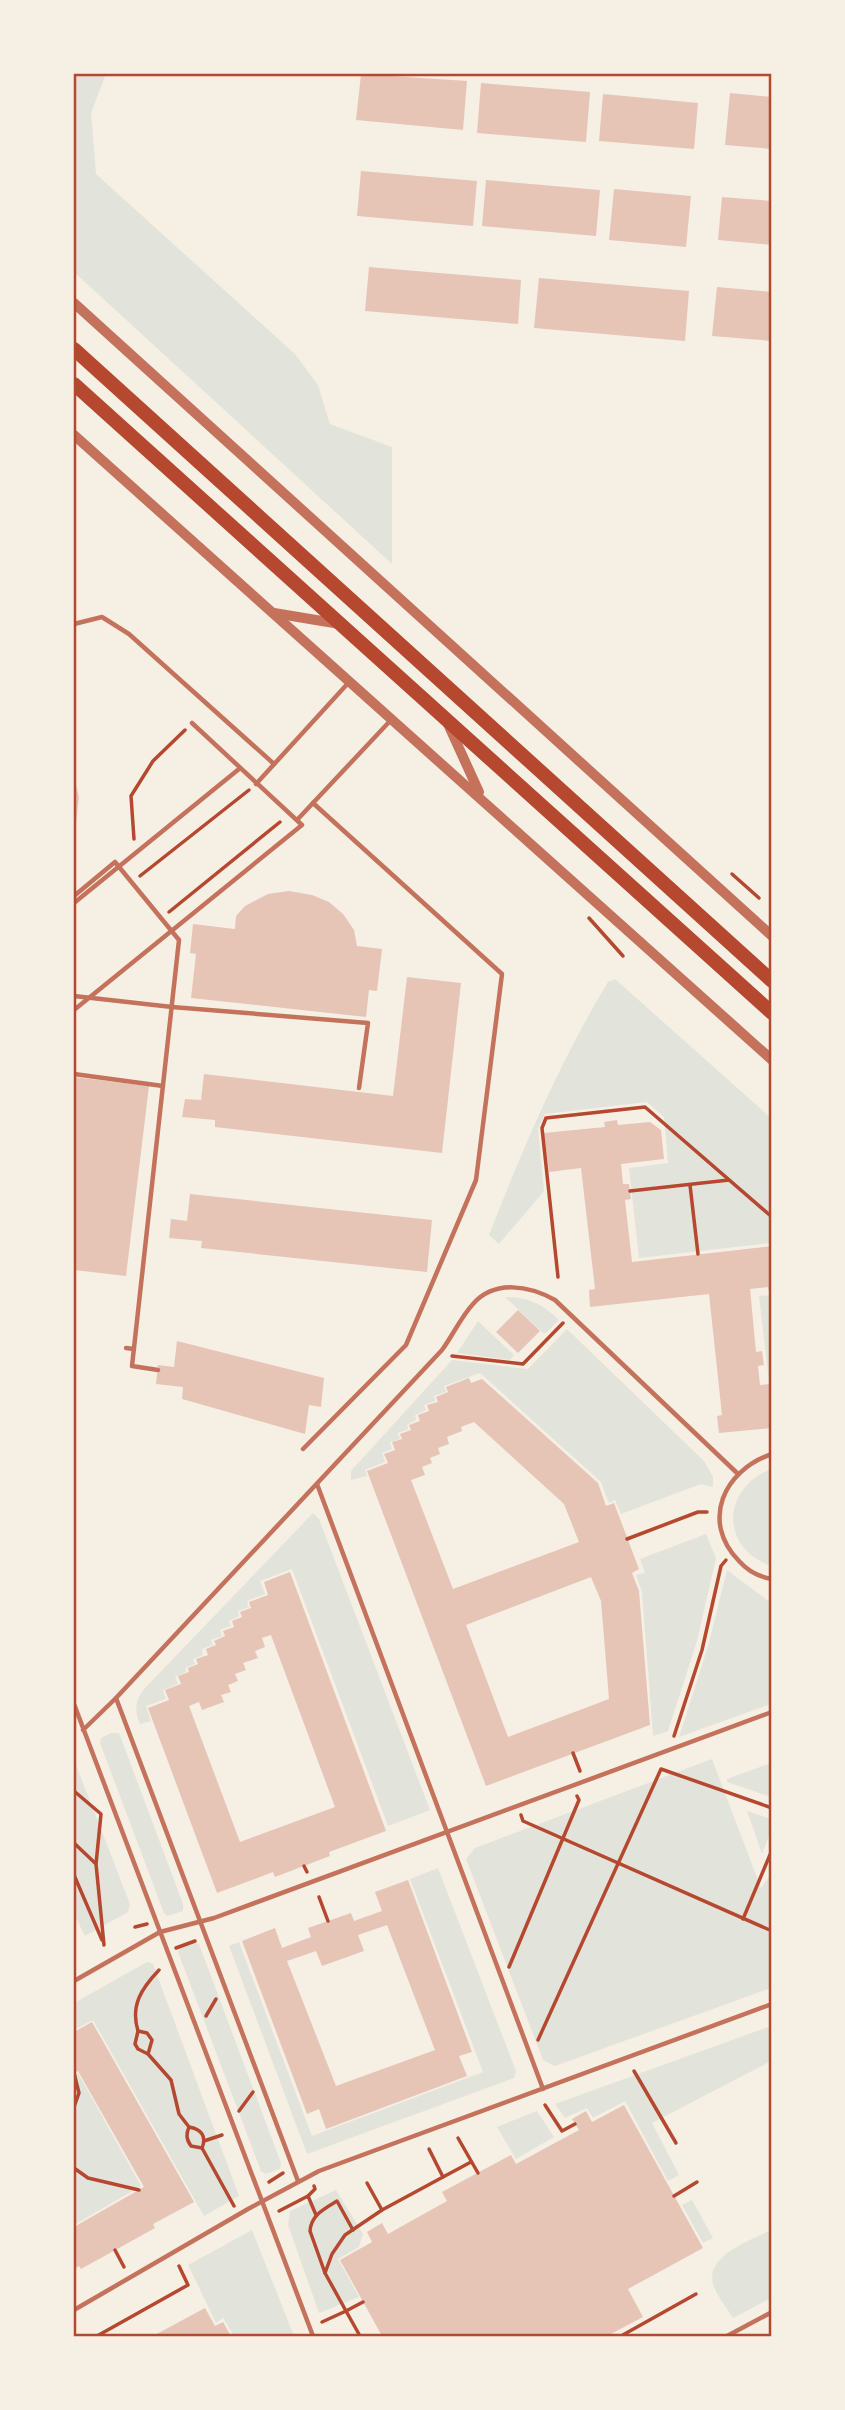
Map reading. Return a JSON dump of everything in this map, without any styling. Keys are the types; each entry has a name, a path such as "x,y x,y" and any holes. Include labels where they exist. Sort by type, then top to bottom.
{"main road":[{"path":"74,349 772,981"},
{"path":"74,384 772,1013"}],"street":[{"path":"74,303 772,936"},
{"path":"74,435 772,1060"},
{"path":"274,613 340,624"},
{"path":"447,721 481,798"}],"lane":[{"path":"74,624 102,617 128,634 274,764"},
{"path":"256,784 351,681"},
{"path":"297,820 393,719"},
{"path":"74,1008 302,825 192,723"},
{"path":"74,903 239,769"},
{"path":"303,1449 406,1345 476,1180 502,974 313,803"},
{"path":"74,896 115,862 179,940 132,1366 158,1370"},
{"path":"74,1008 170,928"},
{"path":"74,996 368,1023 359,1088"},
{"path":"74,1074 163,1086"},
{"path":"83,1730 116,1699 442,1350 472,1304 484,1293 519,1286 537,1290 555,1300 737,1473"},
{"path":"126,1348 134,1349"},
{"path":"772,1454 754,1460 737,1473 725,1491 720,1512 722,1534 731,1553 746,1569 772,1579"},
{"path":"317,1484 543,2089"},
{"path":"116,1699 298,2181"},
{"path":"74,1704 313,2336"},
{"path":"74,1981 160,1932 201,1923 448,1834 772,1712"},
{"path":"74,2310 298,2181 772,2004"},
{"path":"727,2336 772,2312"}],"path":[{"path":"115,862 134,844 131,796 153,761 192,723"},
{"path":"132,883 256,784"},
{"path":"161,918 290,814"},
{"path":"732,874 759,898"},
{"path":"558,1277 541,1128 546,1118 645,1107 772,1217"},
{"path":"630,1192 730,1180"},
{"path":"690,1185 698,1254"},
{"path":"449,1356 523,1364 571,1315"},
{"path":"628,1539 698,1512 720,1512"},
{"path":"674,1736 702,1650 721,1566 731,1553"},
{"path":"573,1754 580,1771"},
{"path":"536,2043 661,1769 772,1808"},
{"path":"74,1791 101,1814 96,1864 104,1945 74,1875"},
{"path":"508,1969 579,1800"},
{"path":"523,1821 772,1931"},
{"path":"74,1843 96,1864"},
{"path":"743,1919 772,1850"},
{"path":"304,1866 307,1872"},
{"path":"319,1898 327,1921"},
{"path":"167,1951 206,1938"},
{"path":"159,1970 144,1986 135,2006 138,2031 135,2044 138,2049 148,2053 170,2080 179,2114 189,2127 198,2129 203,2134 202,2148 234,2206"},
{"path":"204,2019 218,1996"},
{"path":"138,2031 147,2033 152,2040 148,2053"},
{"path":"634,2071 676,2143"},
{"path":"74,2108 79,2093 75,2073"},
{"path":"239,2111 253,2091"},
{"path":"545,2105 562,2131 575,2124"},
{"path":"189,2127 186,2134 188,2142 191,2146 202,2148"},
{"path":"204,2141 222,2135"},
{"path":"458,2138 478,2173"},
{"path":"429,2149 443,2177"},
{"path":"325,2273 332,2254 345,2235 382,2210 471,2162"},
{"path":"74,2168 88,2178 139,2190"},
{"path":"257,2189 293,2168"},
{"path":"674,2196 696,2182"},
{"path":"367,2183 382,2210"},
{"path":"267,2216 308,2196 316,2189"},
{"path":"308,2196 316,2215"},
{"path":"352,2230 337,2201 316,2215 310,2224 325,2273 360,2336"},
{"path":"115,2250 125,2268"},
{"path":"97,2336 188,2285 179,2266"},
{"path":"621,2336 696,2294"},
{"path":"322,2322 363,2302"}],"shaded area":[{"path":"74,74 106,74 91,113 96,174 295,354 318,385 330,424 392,447 392,564 74,272"},
{"path":"615,979 771,1118 771,1243 639,1258 629,1168 668,1163 664,1117 647,1102 545,1114 538,1129 544,1191 499,1244 489,1235 558,1074 608,982"},
{"path":"771,1295 772,1381 769,1381 759,1296"},
{"path":"505,1297 535,1302 559,1320 543,1333"},
{"path":"478,1321 514,1355 510,1360 457,1353"},
{"path":"567,1329 704,1461 713,1477 713,1487 701,1484 621,1514 615,1500 609,1503 601,1482 480,1373 444,1386 446,1392 434,1396 435,1401 424,1405 426,1410 415,1415 416,1420 407,1425 408,1429 398,1433 400,1439 390,1442 392,1449 382,1453 385,1462 365,1470 367,1476 351,1480 351,1471 452,1360 528,1369"},
{"path":"771,1469 771,1566 754,1557 742,1546 735,1533 733,1518 743,1490 755,1478"},
{"path":"313,1513 319,1519 430,1810 388,1826 292,1569 260,1581 265,1594 247,1601 249,1607 238,1611 239,1616 229,1621 231,1626 220,1630 222,1636 211,1640 213,1645 202,1649 203,1655 193,1659 195,1664 175,1677 178,1684 163,1690 166,1699 146,1706 151,1721 140,1724 137,1714 137,1701 145,1688"},
{"path":"706,1534 716,1558 697,1641 668,1731 653,1736 642,1592 636,1575 645,1573 640,1559"},
{"path":"727,1570 771,1603 771,1704 679,1737 708,1646"},
{"path":"111,1733 119,1733 183,1904 183,1911 167,1916 164,1913 100,1743 101,1738"},
{"path":"712,1759 761,1888 771,1874 771,1988 555,2066 543,2060 466,1859 475,1848"},
{"path":"74,1760 130,1904 128,1912 85,1936 74,1914"},
{"path":"771,1763 771,1797 727,1782 727,1779"},
{"path":"747,1811 771,1819 771,1830 762,1854"},
{"path":"438,1868 516,2071 514,2078 307,2154 229,1946 239,1942 312,2136 483,2072 410,1879"},
{"path":"199,1944 281,2163 280,2169 266,2174 261,2171 178,1952 179,1949"},
{"path":"147,1962 153,1964 239,2196 204,2216 93,2020 74,2030 74,2003"},
{"path":"771,2026 771,2061 652,2123 679,2175 668,2181 625,2101 593,2118 587,2108 565,2118 555,2104"},
{"path":"78,2073 141,2186 74,2225 74,2076"},
{"path":"537,2111 554,2137 516,2159 497,2127"},
{"path":"336,2190 363,2234 359,2247 338,2259 359,2297 319,2313 288,2225 290,2211"},
{"path":"692,2200 713,2238 703,2243 682,2205"},
{"path":"252,2230 294,2336 234,2336 223,2318 216,2323 188,2265"},
{"path":"771,2230 771,2298 733,2318 719,2297 712,2274 716,2265 732,2250"}],"building":[{"path":"361,74 467,81 463,130 356,120"},
{"path":"481,83 590,92 586,142 477,133"},
{"path":"730,93 772,97 772,149 725,145"},
{"path":"603,94 698,103 694,149 599,141"},
{"path":"361,171 477,181 473,226 357,216"},
{"path":"486,180 600,190 596,236 482,226"},
{"path":"614,189 691,196 686,247 609,240"},
{"path":"722,197 772,201 772,245 718,240"},
{"path":"369,267 521,280 518,324 365,311"},
{"path":"539,278 689,291 685,341 534,328"},
{"path":"717,287 772,292 772,341 712,336"},
{"path":"74,778 79,797 75,831 74,831"},
{"path":"289,891 312,895 329,902 343,914 354,930 357,946 382,949 377,991 369,990 366,1017 191,998 196,954 190,953 193,924 235,929 236,916 245,906 268,894"},
{"path":"407,977 461,983 442,1153 215,1127 215,1120 182,1117 185,1099 201,1100 204,1074 393,1096"},
{"path":"74,1077 149,1086 126,1276 74,1270"},
{"path":"617,1120 618,1125 650,1122 661,1130 664,1159 621,1164 623,1184 629,1184 631,1199 625,1200 632,1262 772,1246 772,1292 769,1292 768,1287 750,1289 756,1352 762,1351 764,1365 758,1366 760,1385 772,1384 772,1428 719,1433 717,1416 722,1415 709,1294 590,1307 589,1290 595,1289 581,1168 549,1172 544,1133 605,1127 604,1122"},
{"path":"190,1194 432,1220 427,1272 201,1248 202,1241 169,1238 171,1219 187,1221"},
{"path":"518,1310 540,1331 518,1353 496,1332"},
{"path":"177,1341 324,1378 321,1407 309,1405 305,1434 182,1399 183,1387 156,1384 158,1365 174,1367"},
{"path":"469,1378 471,1383 482,1379 598,1483 606,1506 614,1503 639,1569 632,1573 639,1591 650,1725 486,1786 367,1471 388,1463 384,1454 395,1450 392,1442 402,1439 400,1434 411,1430 409,1425 420,1421 418,1415 429,1411 427,1405 438,1402 436,1397 448,1392 446,1387","holes":["474,1422 564,1504 579,1542 453,1589 411,1480 425,1475 422,1467 432,1463 430,1458 440,1454 438,1448 449,1444 447,1437","591,1577 601,1601 609,1699 508,1737 466,1625"]},
{"path":"290,1572 386,1831 329,1852 330,1856 275,1877 273,1872 217,1893 148,1708 169,1700 165,1690 181,1684 178,1676 189,1672 188,1668 198,1664 196,1659 208,1655 206,1649 216,1645 214,1641 225,1636 223,1631 234,1627 232,1621 242,1617 240,1612 251,1608 249,1602 268,1595 264,1582","holes":["271,1635 335,1807 240,1842 189,1706 199,1702 202,1710 224,1702 221,1695 231,1692 228,1685 238,1681 235,1674 246,1670 243,1663 258,1658 255,1651 265,1647 262,1638"]},
{"path":"408,1880 472,2052 459,2056 467,2076 326,2129 319,2109 307,2114 242,1941 275,1928 282,1948 311,1937 308,1928 351,1913 354,1921 382,1911 375,1892","holes":["387,1925 435,2050 336,2086 287,1961 316,1951 322,1966 364,1951 358,1935"]},
{"path":"92,2022 194,2202 153,2224 155,2228 81,2269 79,2266 74,2269 74,2227 144,2187 78,2071 74,2073 74,2032"},
{"path":"624,2105 703,2248 628,2289 643,2317 607,2336 382,2336 340,2260 372,2242 367,2232 382,2223 388,2234 447,2201 442,2192 511,2155 516,2164 579,2130 572,2119 586,2111 592,2122"},
{"path":"205,2308 215,2326 223,2322 231,2336 153,2336"}]}
